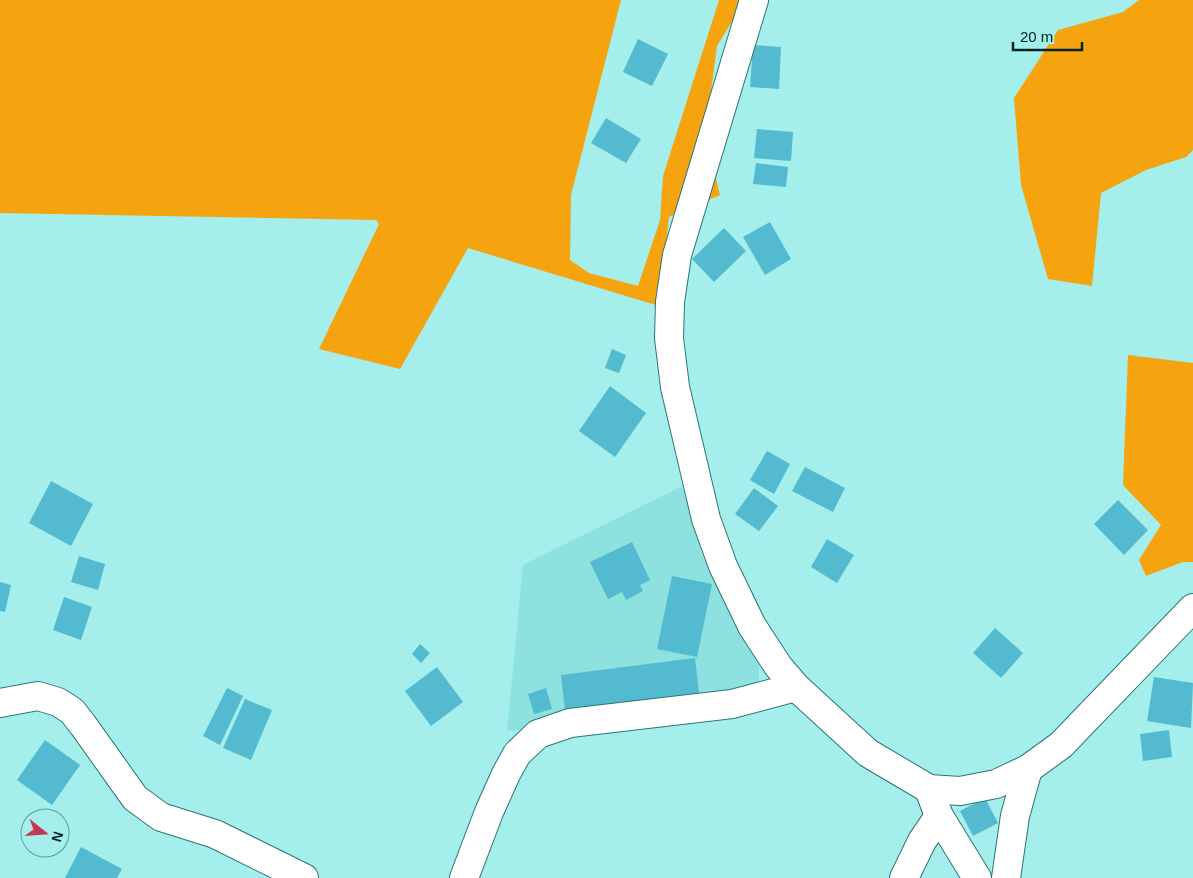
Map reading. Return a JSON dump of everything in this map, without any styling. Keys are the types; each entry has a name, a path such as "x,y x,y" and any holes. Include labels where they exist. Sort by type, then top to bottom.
{"street":[{"path":"754,0 677,255 670,302 669,338 675,387 706,519 720,557 752,626 778,666 796,687 868,753 929,789 969,790 996,784 1028,769 1060,745 1193,608"},
{"path":"464,878 489,812 506,774 517,754 538,734 570,723 732,704 796,687"},
{"path":"0,703 38,696 58,702 72,711 134,798 161,817 215,834 304,878"},
{"path":"1006,878 1015,816 1028,769"},
{"path":"929,789 939,816 977,878"},
{"path":"904,878 922,841 939,816"}],"shaded area":[{"path":"0,0 621,0 571,195 570,260 589,273 638,286 660,220 663,176 719,0 745,0 717,46 705,136 720,195 669,217 659,306 468,248 400,369 319,349 379,224 376,220 0,213"},
{"path":"1139,0 1193,0 1193,150 1186,157 1146,170 1101,193 1092,286 1048,279 1021,185 1014,98 1058,30 1123,12"},
{"path":"1128,355 1193,363 1193,562 1183,562 1146,576 1139,560 1161,525 1123,485"},
{"path":"682,486 702,554 759,662 759,687 755,707 507,731 523,565"}],"building":[{"path":"638,39 668,54 652,86 623,72"},
{"path":"753,45 781,47 779,89 750,87"},
{"path":"606,118 641,139 626,163 591,143"},
{"path":"757,129 793,132 791,161 754,158"},
{"path":"756,163 788,167 786,187 753,184"},
{"path":"770,222 791,259 765,275 743,237"},
{"path":"724,228 746,251 714,282 692,259"},
{"path":"612,349 626,355 619,373 605,368"},
{"path":"610,386 646,413 615,457 579,431"},
{"path":"767,451 790,464 774,494 750,480"},
{"path":"805,467 845,488 833,512 792,491"},
{"path":"51,481 93,504 71,546 29,523"},
{"path":"754,488 778,506 759,531 735,514"},
{"path":"1118,500 1148,530 1124,555 1094,524"},
{"path":"827,539 854,555 837,583 811,567"},
{"path":"632,542 650,580 640,585 643,591 626,600 622,592 608,599 590,562"},
{"path":"79,556 105,564 98,590 71,582"},
{"path":"672,576 712,584 697,657 657,649"},
{"path":"0,582 11,585 5,612 0,611"},
{"path":"64,597 92,607 81,640 53,630"},
{"path":"995,628 1023,653 1001,678 973,653"},
{"path":"420,644 430,653 421,663 412,654"},
{"path":"695,658 700,702 566,719 561,675"},
{"path":"437,667 463,702 431,726 405,691"},
{"path":"1154,677 1193,683 1191,728 1147,721"},
{"path":"227,688 243,696 220,745 203,736"},
{"path":"546,688 552,709 534,714 528,694"},
{"path":"245,699 272,710 251,760 223,748"},
{"path":"1169,730 1172,757 1143,761 1140,734"},
{"path":"45,740 80,765 52,805 17,780"},
{"path":"985,798 998,823 973,836 960,811"},
{"path":"81,847 122,869 117,878 65,878"}]}
